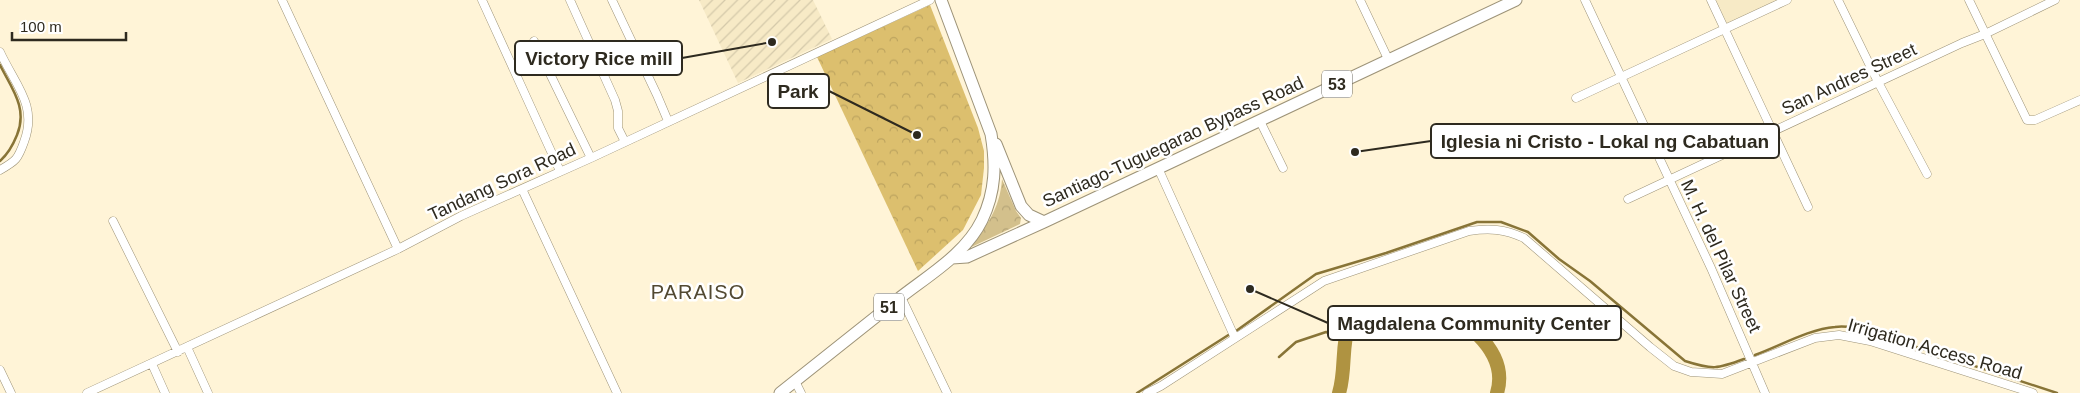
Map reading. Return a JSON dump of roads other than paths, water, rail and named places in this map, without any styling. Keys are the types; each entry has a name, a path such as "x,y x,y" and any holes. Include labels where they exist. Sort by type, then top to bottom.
{"highway":[{"name":"51","path":"780,393 952,258 977,229 990,201 993,191 994,168 991,134 940,0"},
{"name":"Santiago-Tuguegarao Bypass Road","path":"952,258 967,257 1044,222 1516,0"},
{"path":"991,134 1021,206 1029,215 1044,222"}],"street":[{"path":"282,0 398,249"},
{"path":"482,0 560,171"},
{"path":"570,0 615,100 618,111 617,123 625,142"},
{"path":"612,0 658,94 668,121"},
{"name":"Tandang Sora Road","path":"87,393 398,249 462,216 930,0"},
{"path":"1360,0 1389,61"},
{"name":"M. H. del Pilar Street","path":"1585,0 1669,179 1765,393"},
{"path":"1711,0 1808,207"},
{"path":"1576,98 1786,0"},
{"path":"1838,0 1878,82 1927,174"},
{"path":"1969,0 2027,120 2035,120 2080,100"},
{"name":"San Andres Street","path":"1628,199 2055,0"},
{"path":"534,41 591,158"},
{"path":"0,52 28,107 30,128 16,161 0,170"},
{"path":"1260,120 1283,168"},
{"path":"1158,168 1235,338"},
{"path":"522,189 617,393"},
{"path":"114,220 178,352"},
{"name":"Irrigation Access Road","path":"1148,393 1162,390 1235,338 1332,277 1469,231 1492,228 1508,231 1534,245 1650,347 1674,366 1691,372 1722,374 1816,338 1844,335 1870,341 2033,393"},
{"path":"901,297 947,393"},
{"path":"187,347 208,393"},
{"path":"152,364 165,393"},
{"path":"0,370 11,393"},
{"path":"795,381 801,393"}],"waterway":[{"path":"0,65 14,91 21,116 14,142 0,161"},
{"path":"1236,331 1316,274 1386,253 1477,222 1501,222 1528,232 1559,259 1590,281 1685,361 1702,366 1715,367 1744,359"},
{"path":"1339,393 1345,341 1349,324 1362,318 1376,316 1397,321 1419,330 1431,329 1452,323 1467,326 1484,341 1493,354 1499,376 1497,393"},
{"path":"1755,355 1825,328 1851,327 2057,393"},
{"path":"1279,357 1296,342 1326,332 1338,337 1345,349"},
{"path":"1137,393 1230,334"}],"place":[{"name":"Victory Rice mill","path":"772,42"},
{"name":"Park","path":"917,135"},
{"name":"Iglesia ni Cristo - Lokal ng Cabatuan","path":"1355,152"},
{"name":"Magdalena Community Center","path":"1250,289"}],"district":[{"name":"PARAISO","path":"698,292"}]}
